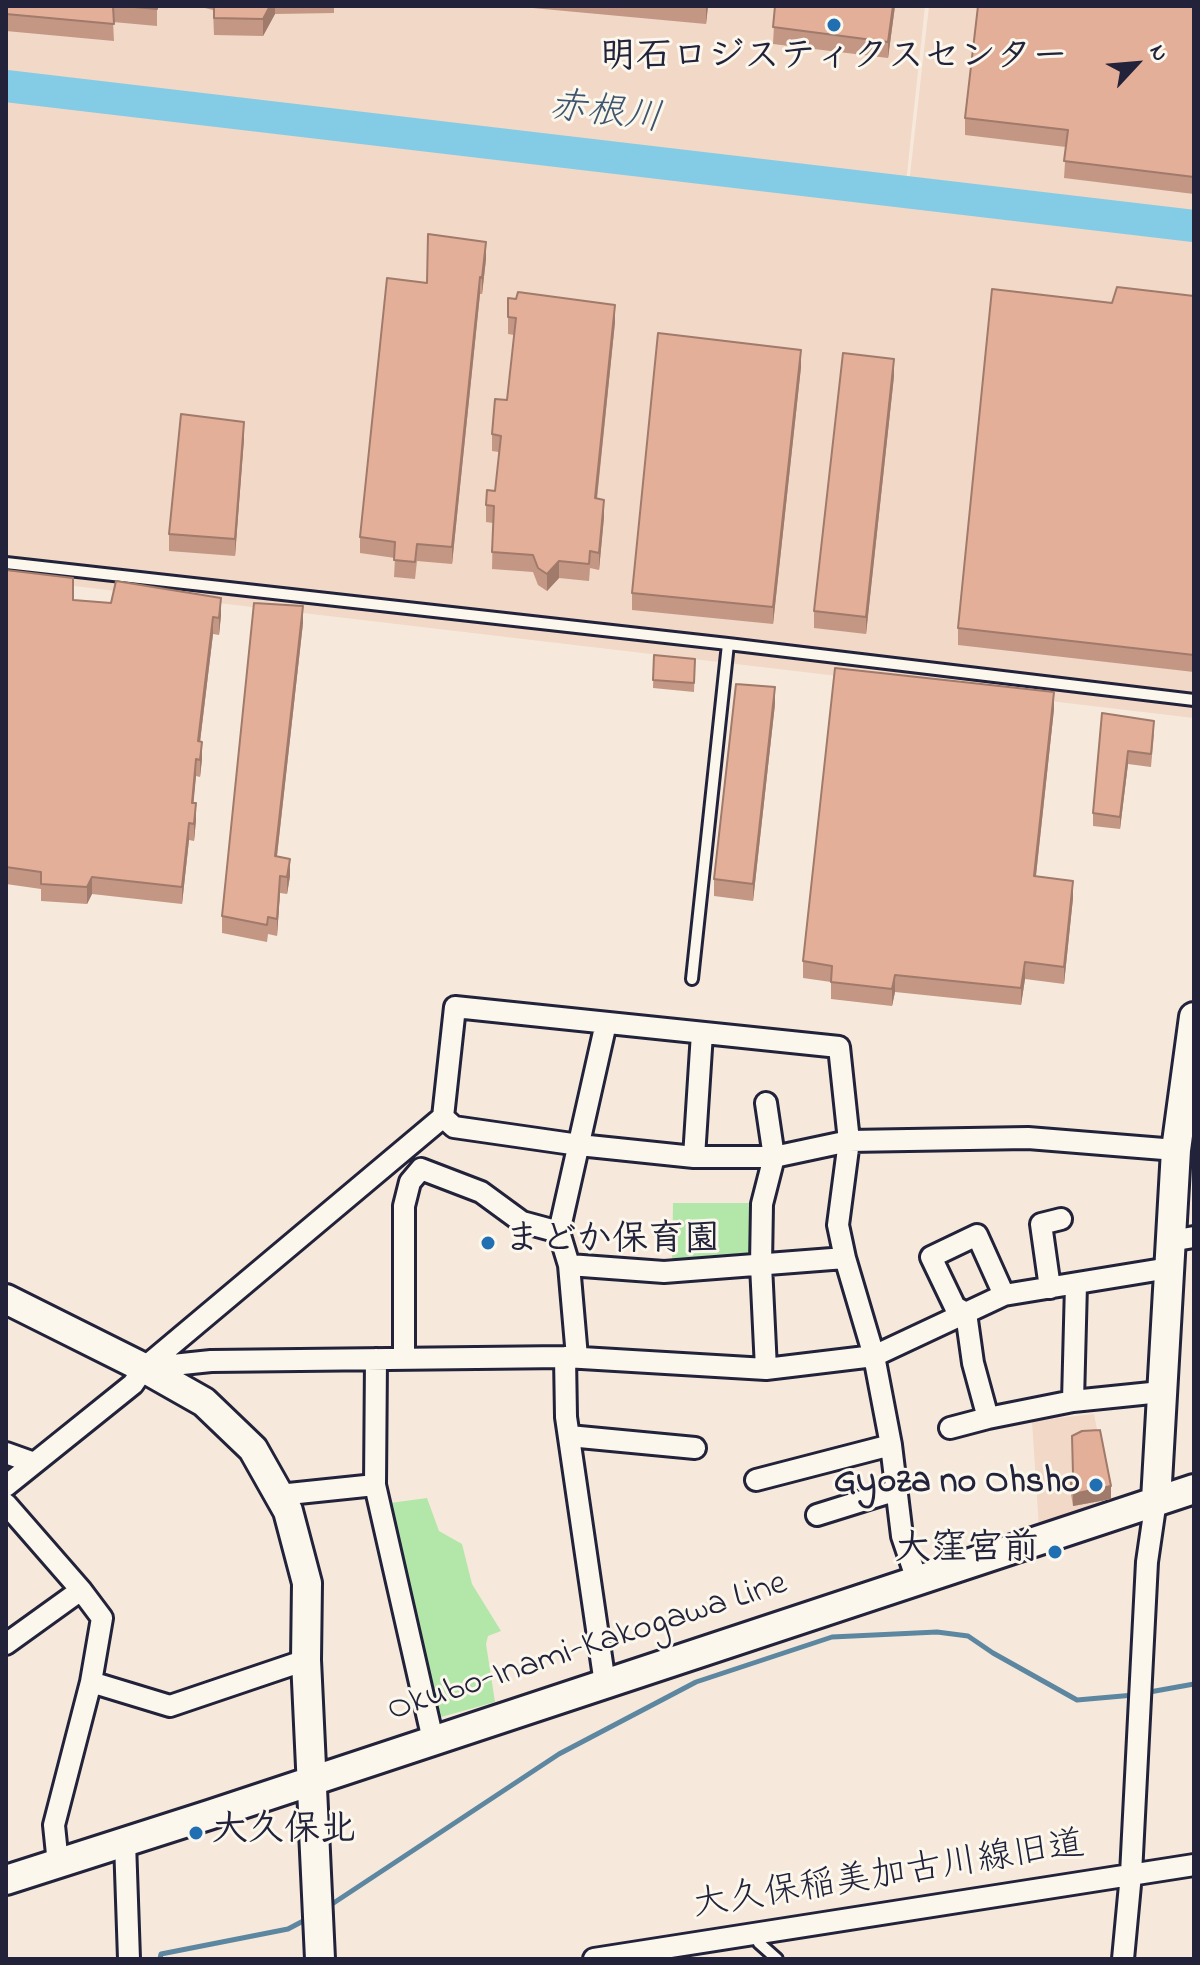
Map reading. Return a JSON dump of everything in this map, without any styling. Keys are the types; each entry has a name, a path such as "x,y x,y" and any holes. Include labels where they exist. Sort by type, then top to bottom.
{"main road":[{"path":"1156,1500 1161,1392 1178,1249 1183,1134 1194,1017"},
{"path":"6,1299 144,1368 204,1402 253,1449 288,1511 307,1583 306,1660 320,1959"},
{"name":"Okubo-Inami-Kakogawa Line","path":"6,1880 1194,1489"}],"street":[{"path":"6,1486 133,1384 144,1368 443,1117 455,1007 839,1047 849,1141 838,1225 874,1356 891,1445 902,1536 917,1580"},
{"path":"605,1684 569,1436 569,1265 559,1232 606,1023"},
{"path":"694,1157 702,1033"},
{"path":"766,1103 774,1157 762,1204 761,1265 766,1369"},
{"path":"443,1117 454,1127 694,1157 774,1157 849,1141 1183,1134"},
{"path":"393,1159 410,1182"},
{"path":"404,1359 404,1206 410,1182 421,1169 481,1192 522,1222 559,1232"},
{"path":"1050,1288 1041,1224 1061,1219"},
{"path":"966,1313 955,1307 931,1257 977,1235 1004,1295"},
{"path":"144,1368 211,1361 571,1357 766,1369 874,1356 1004,1295 1076,1284 1178,1249"},
{"path":"569,1265 664,1272 845,1258"},
{"path":"1073,1401 1076,1284"},
{"path":"966,1313 973,1363 988,1418"},
{"path":"376,1359 375,1485 433,1740"},
{"path":"950,1428 1073,1401 1161,1392"},
{"path":"569,1436 695,1448"},
{"path":"756,1480 891,1445"},
{"path":"6,1453 34,1463"},
{"path":"279,1495 375,1485"},
{"path":"817,1515 897,1490"},
{"path":"1123,1959 1131,1874 1147,1562 1156,1500"},
{"path":"6,1504 102,1618 91,1682 54,1825 58,1864"},
{"path":"6,1644 81,1590"},
{"path":"91,1682 170,1706 306,1660"},
{"path":"125,1842 129,1959"},
{"name":"大久保稲美加古川線旧道","path":"594,1959 1194,1865"}],"lane":[{"path":"6,563 1194,700"},
{"path":"692,979 728,644"},
{"path":"754,1934 759,1943 777,1959"}],"shaded area":[{"path":"6,6 925,6 906,183 6,80"},
{"path":"929,6 1194,6 1194,221 909,184"},
{"path":"6,95 1194,237 1194,718 6,578"},
{"path":"1094,1414 1111,1501 1039,1528 1032,1421"}],"green space":[{"path":"673,1203 753,1203 753,1255 747,1262 672,1263"},
{"path":"427,1498 439,1531 462,1544 472,1584 501,1631 488,1636 486,1644 495,1702 441,1717 434,1711 390,1503"}],"building":[{"path":"6,6 113,6 114,24 6,14"},
{"path":"123,6 157,6 157,9"},
{"path":"214,6 270,6 263,19 214,18"},
{"name":"明石ロジスティクスセンター","path":"775,6 893,6 888,42 773,27"},
{"path":"978,6 1194,6 1194,177 1064,161 1068,130 965,118"},
{"path":"428,234 486,242 452,547 417,544 415,562 394,560 395,542 360,537 387,278 427,283"},
{"path":"1117,287 1194,296 1194,655 958,628 992,289 1112,303"},
{"path":"518,292 615,305 595,498 604,500 599,553 590,551 589,564 559,561 547,574 538,568 533,555 492,552 494,506 486,505 487,490 495,491 501,436 492,434 495,399 507,400 516,318 508,317 508,298 516,299"},
{"path":"658,333 801,350 773,607 632,593"},
{"path":"843,353 894,359 866,617 814,611"},
{"path":"181,414 244,422 235,539 169,534"},
{"path":"6,570 73,578 73,600 111,603 116,581 221,598 219,618 213,617 198,741 202,742 200,760 196,759 192,803 196,803 194,824 189,823 182,887 92,877 87,887 41,884 41,872 6,867"},
{"path":"254,603 303,606 275,856 290,859 287,877 280,876 277,919 268,917 267,925 222,916"},
{"path":"654,655 695,659 694,683 653,680"},
{"path":"835,668 1054,692 1034,876 1073,881 1064,967 1025,962 1021,988 895,975 892,989 831,982 832,966 803,961"},
{"path":"736,684 775,687 753,884 714,879"},
{"path":"1102,713 1154,721 1151,754 1128,751 1120,817 1093,813"},
{"path":"1100,1430 1111,1486 1073,1494 1070,1476 1073,1474 1072,1436 1082,1431"}],"waterway":[{"name":"赤根川","path":"6,86 1194,226"},
{"path":"326,1908 559,1754 696,1682 832,1637 937,1632 968,1636 1077,1700 1134,1695"},
{"path":"1144,1693 1194,1684"},
{"path":"160,1959 161,1954 288,1929 307,1919"}],"place":[{"name":"明石ロジスティクスセンター","path":"834,25"},
{"name":"まどか保育園","path":"488,1243"},
{"name":"Gyoza no Ohsho","path":"1096,1485"},
{"name":"大窪宮前","path":"1055,1552"},
{"name":"大久保北","path":"196,1833"}]}
